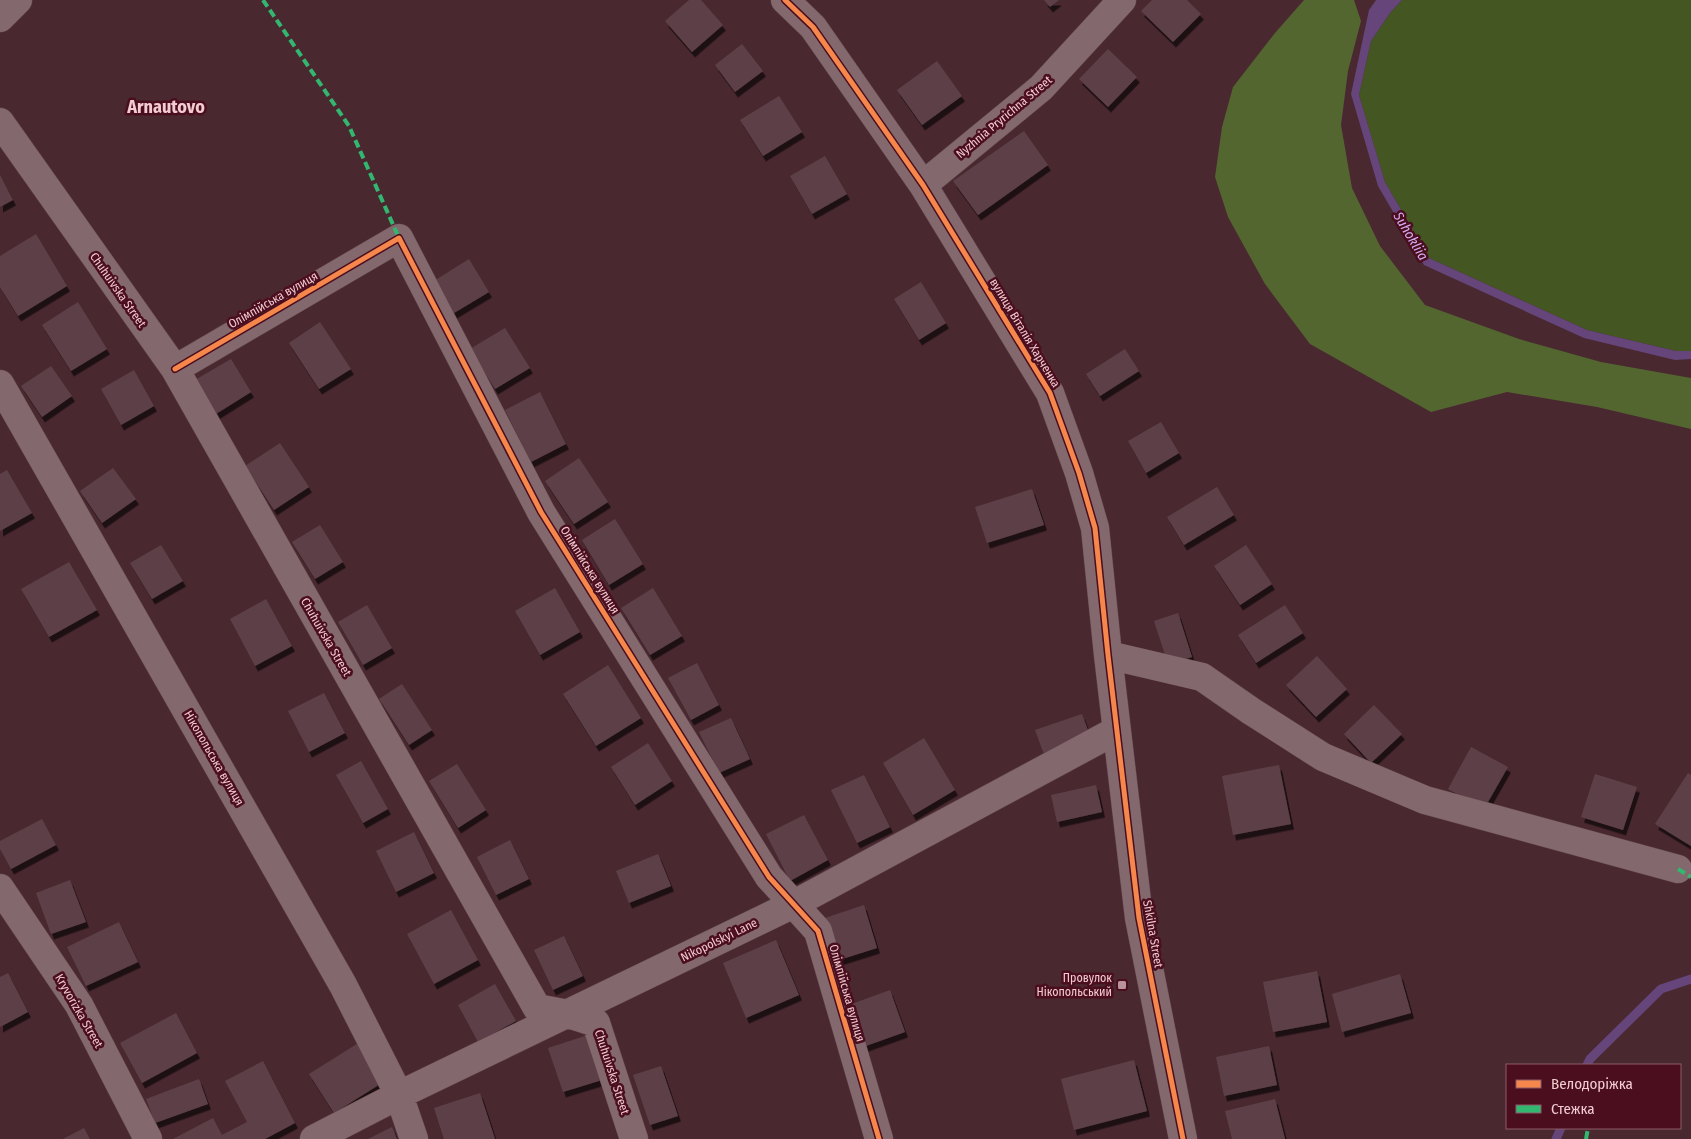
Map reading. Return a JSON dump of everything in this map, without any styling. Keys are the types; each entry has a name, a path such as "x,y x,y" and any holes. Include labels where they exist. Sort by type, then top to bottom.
{"street":[{"path":"0,18 18,0"},
{"name":"вулиця Віталія Харченка","path":"785,0 813,27 923,185 1050,394 1079,473 1095,528 1117,730"},
{"name":"Nyzhnia Pryrichna Street","path":"923,185 1041,88 1122,0"},
{"name":"Chuhuivska Street","path":"0,122 175,369 537,1008 568,1014 596,1023 634,1139"},
{"name":"Олімпійська вулиця","path":"175,369 399,238 541,512 770,877 818,931 879,1139"},
{"name":"Нікопольська вулиця","path":"0,384 343,985 399,1095 414,1139"},
{"path":"1108,655 1202,677 1250,711 1323,756 1425,800 1678,869"},
{"name":"Nikopolskyi Lane","path":"314,1139 399,1095 794,904 1117,730"},
{"name":"Shkilna Street","path":"1117,730 1139,918 1183,1139"},
{"name":"Kryvorizka Street","path":"0,888 78,1005 148,1139"}],"green space":[{"path":"1304,0 1354,0 1361,21 1348,71 1341,125 1352,188 1380,246 1425,305 1519,339 1601,362 1691,378 1691,429 1597,407 1507,392 1431,412 1310,344 1265,284 1228,217 1215,177 1222,127 1233,87 1275,33"},
{"path":"1402,0 1691,0 1691,351 1676,351 1587,330 1429,258 1385,182 1359,95 1371,41 1390,13"}],"water":[{"name":"Suhokliia","path":"1376,0 1402,0 1390,13 1371,41 1359,95 1385,182 1429,258 1587,330 1676,351 1691,351 1691,359 1675,360 1584,338 1424,265 1378,186 1351,94 1369,10"}],"building":[{"path":"689,0 701,0 723,25 692,52 665,21"},
{"path":"1044,0 1059,0 1050,7"},
{"path":"1152,0 1187,0 1201,14 1173,42 1141,11"},
{"path":"742,44 763,71 735,92 715,65"},
{"path":"1108,49 1137,77 1108,107 1079,79"},
{"path":"937,61 962,96 922,125 897,90"},
{"path":"779,96 802,132 763,156 740,120"},
{"path":"1024,131 1048,165 978,215 953,181"},
{"path":"825,156 847,194 812,214 790,176"},
{"path":"0,175 13,200 0,207"},
{"path":"36,234 67,286 18,316 0,287 0,256"},
{"path":"469,259 489,292 454,313 434,281"},
{"path":"921,282 946,323 919,340 894,299"},
{"path":"78,302 107,349 71,371 42,325"},
{"path":"320,322 351,369 319,389 289,343"},
{"path":"505,328 530,368 495,389 470,349"},
{"path":"1125,349 1139,371 1100,396 1086,374"},
{"path":"231,359 251,392 216,414 195,380"},
{"path":"51,366 72,396 42,417 21,386"},
{"path":"134,370 154,406 121,425 101,389"},
{"path":"540,392 566,444 531,462 505,410"},
{"path":"1161,422 1179,453 1146,473 1128,441"},
{"path":"280,443 309,487 274,510 245,466"},
{"path":"579,458 608,502 574,524 545,481"},
{"path":"113,468 136,499 102,523 80,491"},
{"path":"7,470 32,513 0,531 0,474"},
{"path":"1217,487 1234,515 1184,545 1167,517"},
{"path":"1032,489 1044,525 987,543 975,507"},
{"path":"615,519 643,564 609,585 582,540"},
{"path":"320,525 343,562 315,579 292,542"},
{"path":"161,545 183,581 152,599 130,563"},
{"path":"1246,545 1272,584 1240,605 1214,566"},
{"path":"69,562 97,610 49,637 21,589"},
{"path":"555,588 580,632 540,655 515,611"},
{"path":"653,588 682,636 650,655 621,608"},
{"path":"266,599 292,646 255,666 230,619"},
{"path":"367,605 392,648 363,665 338,622"},
{"path":"1285,605 1303,633 1256,663 1238,635"},
{"path":"1178,613 1192,657 1168,664 1154,621"},
{"path":"1317,656 1347,689 1316,717 1286,685"},
{"path":"697,663 719,705 691,720 668,678"},
{"path":"608,665 641,718 596,746 563,694"},
{"path":"402,684 432,730 409,745 379,699"},
{"path":"324,693 345,733 309,752 288,711"},
{"path":"1374,705 1402,734 1371,763 1344,734"},
{"path":"1082,714 1092,741 1045,757 1035,730"},
{"path":"731,718 750,759 719,773 699,732"},
{"path":"924,738 955,790 913,815 883,763"},
{"path":"648,743 672,781 635,805 611,767"},
{"path":"1471,747 1508,767 1484,809 1448,789"},
{"path":"361,761 388,809 363,823 336,775"},
{"path":"457,764 486,810 458,828 429,781"},
{"path":"1279,765 1291,824 1233,835 1222,776"},
{"path":"1688,773 1691,775 1691,846 1655,824"},
{"path":"1595,774 1637,787 1623,830 1581,817"},
{"path":"864,775 890,827 857,843 831,790"},
{"path":"1096,785 1102,812 1057,822 1051,795"},
{"path":"804,815 828,860 790,881 766,834"},
{"path":"42,819 56,845 11,869 0,849 0,841"},
{"path":"414,832 434,873 396,892 376,851"},
{"path":"510,840 529,879 496,895 477,857"},
{"path":"658,854 671,886 629,903 616,871"},
{"path":"70,880 86,922 51,934 36,893"},
{"path":"864,905 877,948 839,960 825,918"},
{"path":"451,910 478,960 434,984 407,934"},
{"path":"119,922 138,962 86,986 67,947"},
{"path":"564,936 583,976 553,990 534,950"},
{"path":"776,940 799,995 746,1018 723,963"},
{"path":"1317,971 1327,1022 1273,1032 1263,982"},
{"path":"8,973 28,1012 0,1027 0,977"},
{"path":"1400,974 1411,1013 1342,1032 1332,994"},
{"path":"495,984 516,1021 478,1042 458,1005"},
{"path":"890,990 905,1032 863,1047 849,1005"},
{"path":"176,1013 197,1053 142,1083 120,1043"},
{"path":"588,1035 602,1080 563,1092 548,1048"},
{"path":"360,1042 385,1081 334,1113 309,1074"},
{"path":"1269,1046 1277,1085 1224,1096 1216,1057"},
{"path":"1134,1060 1147,1111 1074,1130 1061,1079"},
{"path":"263,1061 295,1123 265,1139 173,1139 213,1118 222,1135 247,1122 225,1081"},
{"path":"661,1066 678,1116 650,1125 633,1075"},
{"path":"199,1079 208,1104 155,1123 146,1099"},
{"path":"480,1093 495,1139 444,1139 434,1108"},
{"path":"1275,1099 1285,1139 1232,1139 1225,1111"},
{"path":"392,1127 397,1139 368,1139"},
{"path":"84,1128 90,1139 63,1139"}],"waterway":[{"path":"1588,1064 1590,1059 1661,989 1691,979"},
{"path":"1556,1139 1561,1129"}],"marked path":[{"path":"263,0 349,126 399,238"},
{"path":"1678,869 1691,877"},
{"path":"1586,1139 1588,1129"}],"cycle path":[{"path":"785,0 813,27 923,185 1050,393 1079,473 1095,528 1139,918 1183,1139"},
{"path":"175,369 399,238 541,512 769,877 818,931 879,1139"}],"place":[{"name":"Провулок Нікопольський","path":"1122,985"}],"district":[{"name":"Arnautovo","path":"166,107"}]}
